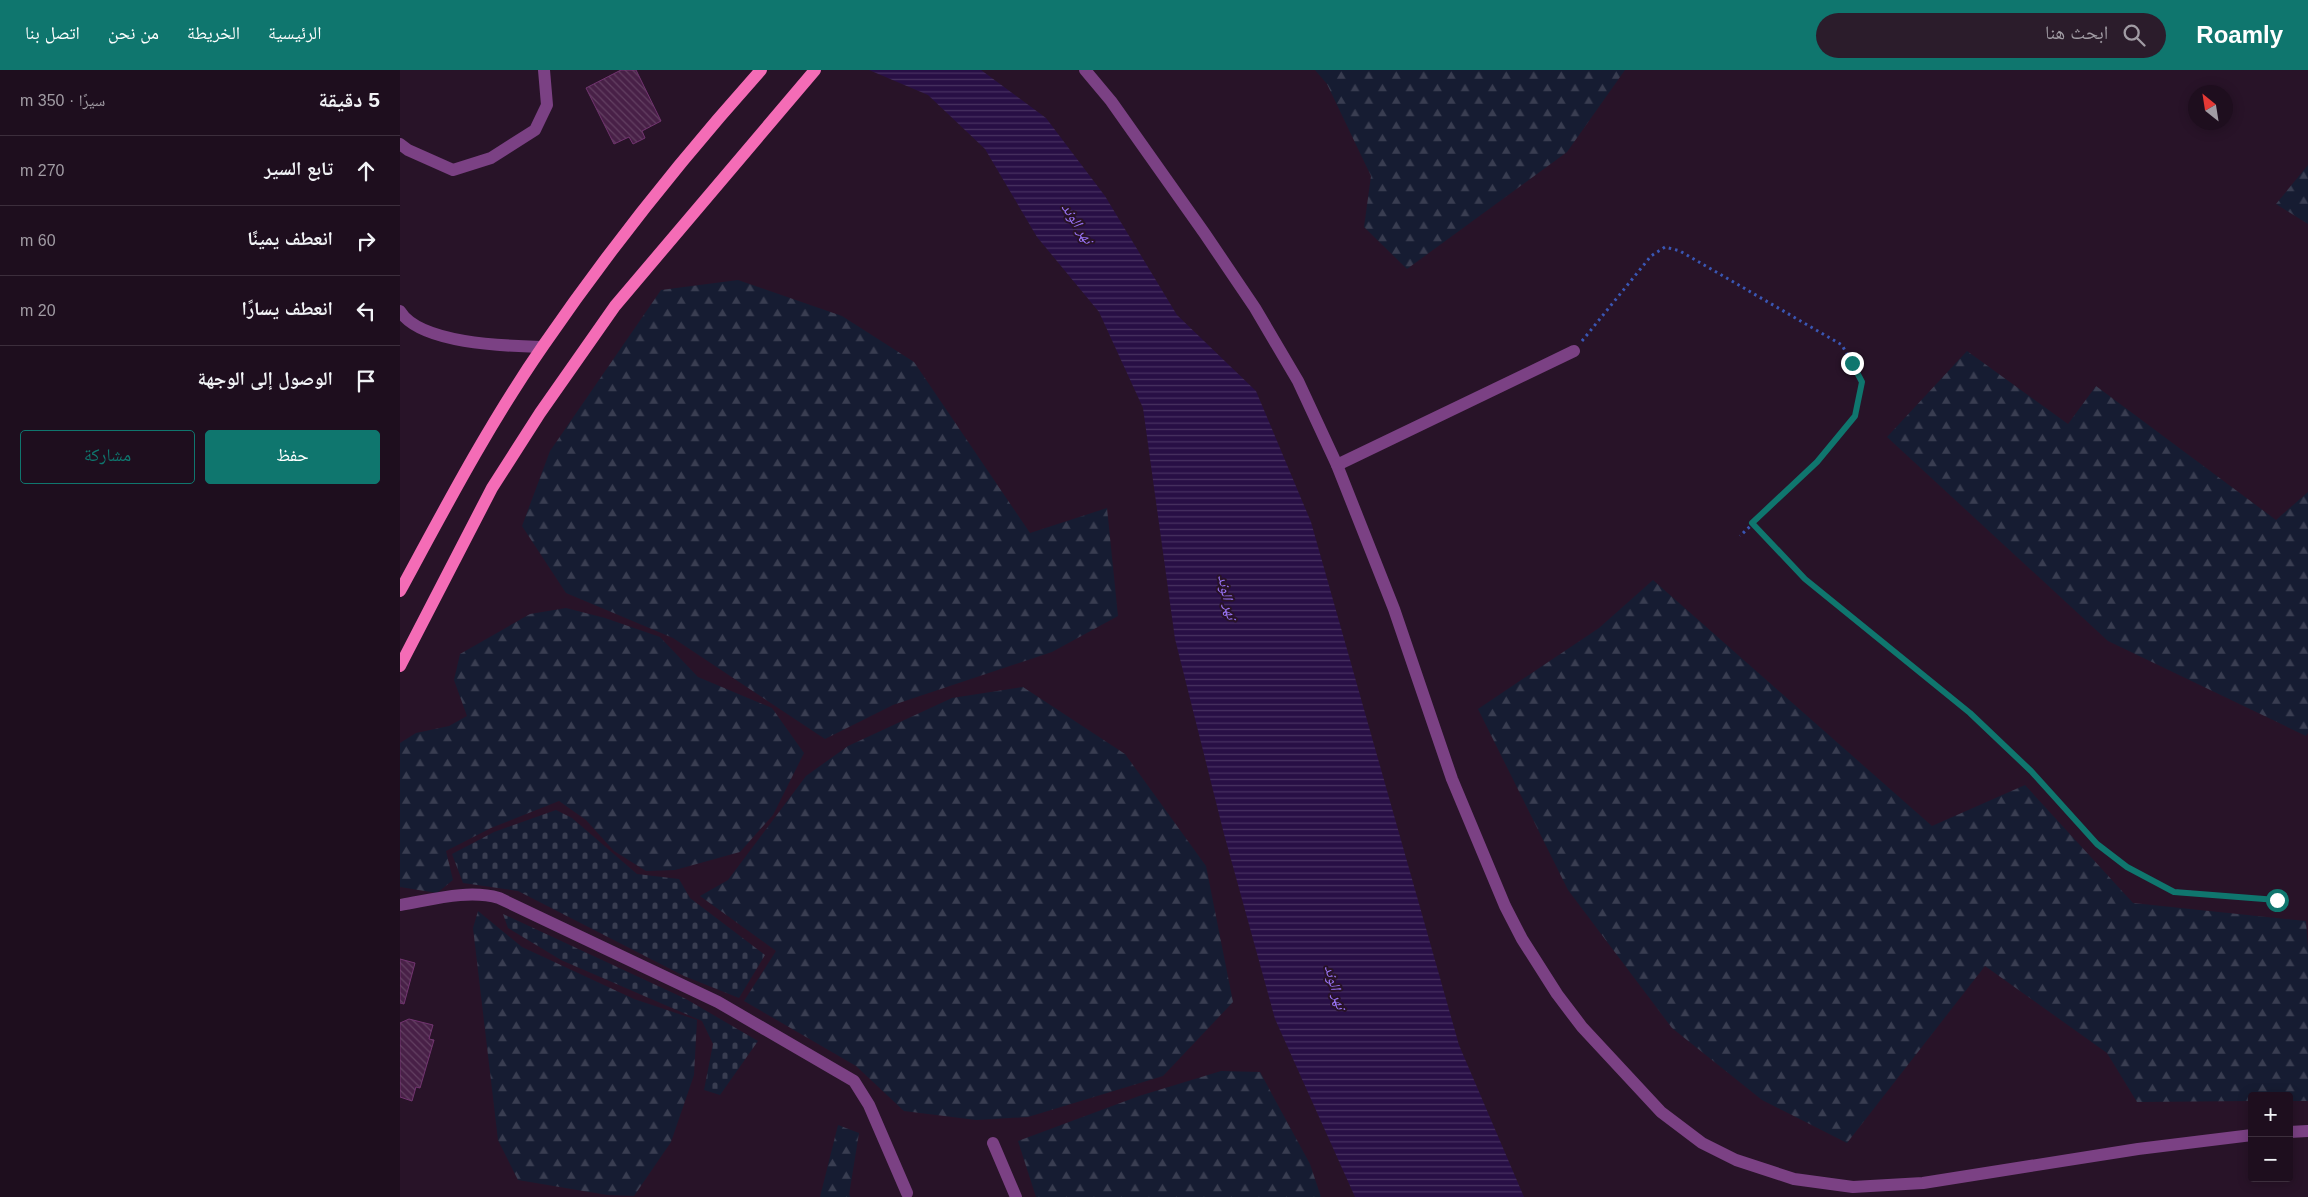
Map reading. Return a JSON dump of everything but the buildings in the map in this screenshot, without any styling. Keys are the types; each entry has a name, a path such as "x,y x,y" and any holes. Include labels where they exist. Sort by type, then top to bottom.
{"main road":[{"path":"400,592 467,467 542,347 594,275 725,110 761,70"},
{"path":"400,666 492,488 540,413 615,306 815,70"}],"street":[{"path":"402,152 453,170 491,158 535,130 547,105 544,70"},
{"path":"1085,70 1111,101 1255,308 1298,381 1337,465 1394,609 1452,779 1505,906 1522,939 1557,994 1582,1026 1626,1076 1676,1125 1718,1152 1756,1167 1813,1183 1853,1188 1923,1183 2138,1149 2248,1136"},
{"path":"1096,70 1111,101"},
{"path":"400,311 403,316 421,328 448,338 500,346 542,347"},
{"path":"1337,465 1574,351"},
{"path":"400,905 473,894 486,894 726,1007 854,1081 868,1105 907,1193"},
{"path":"2293,1132 2308,1131"},
{"path":"993,1143 1016,1197"}],"path":[{"path":"1574,351 1650,256 1665,247 1680,251 1842,345 1862,382 1855,416 1817,462 1740,536"},
{"path":"1752,523 1805,579 1970,713 2031,771 2097,844 2127,867 2174,892 2277,900"}],"green space":[{"path":"1315,70 1625,70 1567,152 1407,269 1364,227 1371,176 1327,84"},
{"path":"2308,165 2308,224 2276,204"},
{"path":"738,280 842,316 914,362 1030,533 1107,508 1118,616 1052,652 893,705 825,739 673,638 566,593 522,526 550,451 661,290"},
{"path":"1967,351 2068,424 2096,386 2276,520 2308,492 2308,733 2306,736 2108,641 1887,437"},
{"path":"1653,580 1932,826 2025,785 2133,903 2306,921 2308,948 2308,1101 2293,1101 2293,1092 2248,1092 2248,1101 2137,1102 2107,1053 1985,966 1847,1143 1762,1100 1672,1028 1568,890 1478,709 1599,628"},
{"path":"566,608 605,618 660,637 698,677 772,708 804,753 773,815 740,852 675,870 646,871 614,851 586,820 559,801 491,828 446,851 453,880 437,893 400,887 400,743 416,733 449,726 467,716 454,680 460,654 530,614"},
{"path":"1023,687 1125,754 1206,866 1233,1002 1163,1076 1028,1117 976,1120 904,1111 856,1066 744,1001 776,951 700,896 728,880 806,776 848,746 952,698"},
{"path":"556,810 572,818 637,874 679,879 690,898 765,955 739,998 684,976 518,891 463,883 452,854 494,832"},
{"path":"478,911 522,947 634,999 697,1020 694,1075 671,1142 634,1196 607,1195 518,1180 498,1140 473,928"},
{"path":"503,914 686,999 758,1041 720,1095 704,1090 713,1044 702,1021 561,960 508,928"},
{"path":"1221,1071 1260,1072 1310,1164 1321,1197 1036,1197 1018,1141 1139,1096"},
{"path":"838,1125 859,1133 849,1195 851,1197 820,1197"}],"water":[{"name":"نهر الوند","path":"869,70 981,70 1046,118 1105,196 1177,315 1256,391 1311,522 1459,1045 1524,1197 1355,1197 1275,1019 1224,834 1175,639 1143,408 1099,312 1037,237 985,149 928,95"}],"route":[{"path":"1852,363 1862,382 1855,416 1817,462 1752,523 1805,579 1970,713 2031,771 2097,844 2127,867 2174,892 2277,900"}]}
